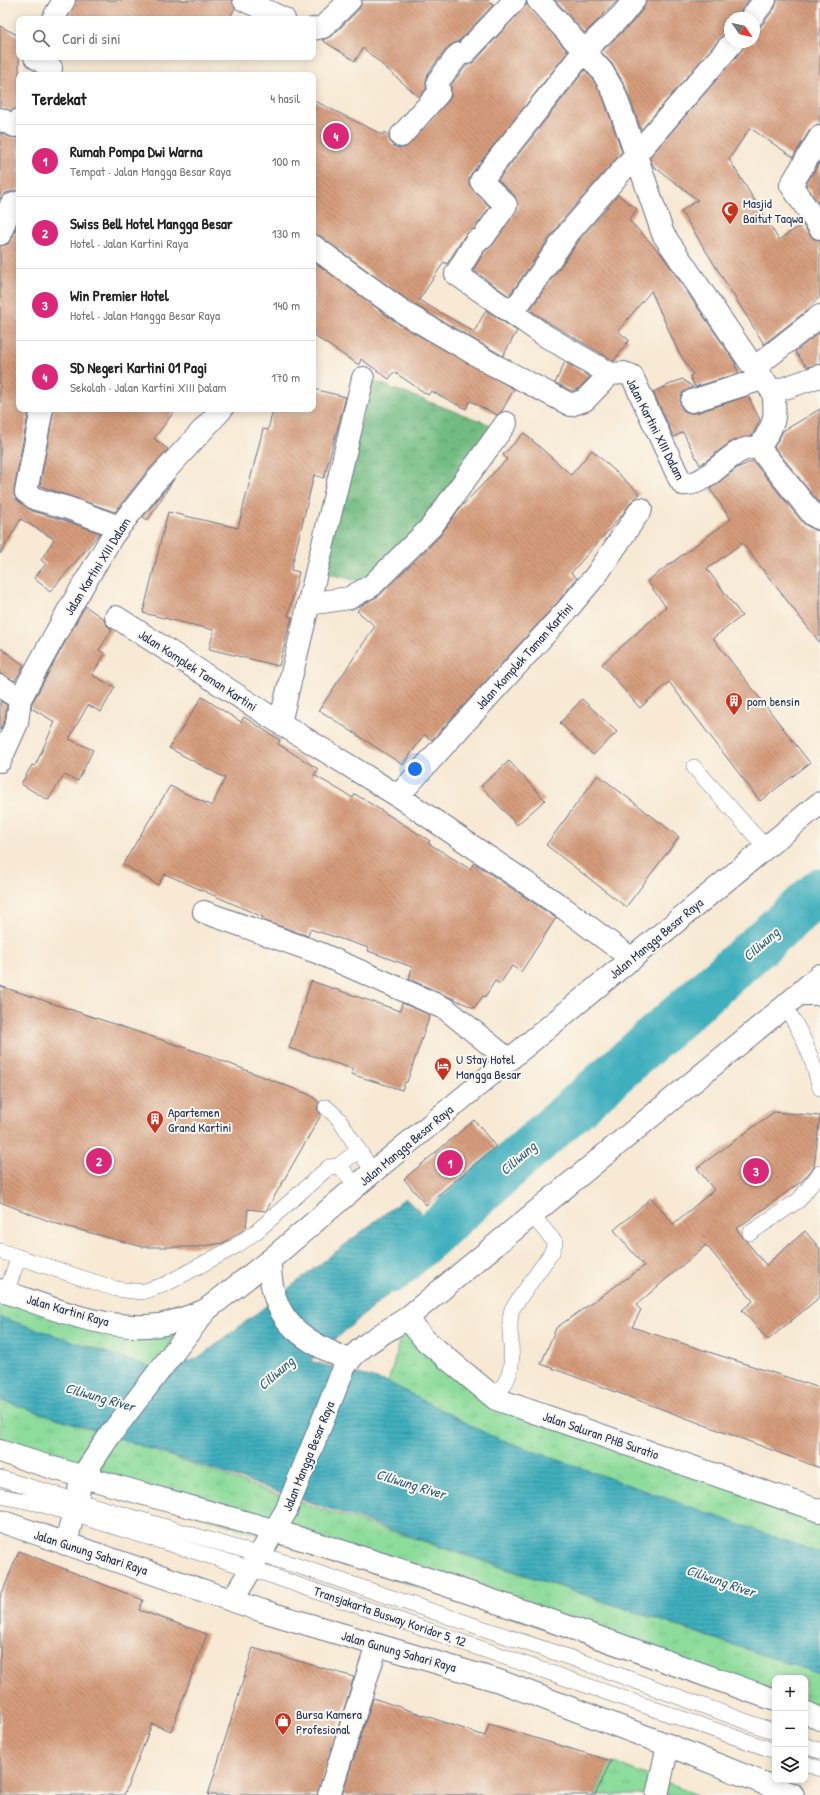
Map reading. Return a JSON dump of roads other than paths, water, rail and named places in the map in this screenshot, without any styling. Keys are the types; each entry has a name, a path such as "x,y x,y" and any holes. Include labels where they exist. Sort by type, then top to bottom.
{"street":[{"path":"55,16 64,0"},
{"path":"244,0 278,16"},
{"path":"316,28 323,27 350,0"},
{"path":"401,136 439,93 438,81 459,54 465,53 515,0"},
{"path":"538,0 602,71 614,92 663,234 763,379 775,409 772,428 758,448 813,515 820,519"},
{"path":"610,374 544,335 513,312 456,276 456,272 476,241 483,238 506,205 481,181 584,51 622,15 634,0"},
{"path":"756,12 765,0"},
{"path":"513,312 570,231 728,48"},
{"path":"39,60 51,68 50,72"},
{"path":"0,119 15,126 16,124"},
{"path":"820,137 791,184 820,228"},
{"path":"0,234 11,205 16,203"},
{"name":"Jalan Kartini XIII Dalam","path":"316,248 406,314 492,364 571,406 585,400 610,374 624,372 632,376 683,484 690,485 710,473 744,448 758,448"},
{"path":"763,379 820,316"},
{"path":"692,401 763,379 820,376"},
{"path":"280,723 363,378"},
{"path":"41,412 26,492 36,499 68,508 119,527"},
{"name":"Jalan Kartini XIII Dalam","path":"0,761 16,723 20,699 68,611 119,527 154,483 219,412"},
{"path":"308,604 348,598 371,586 431,527 506,423"},
{"name":"Jalan Komplek Taman Kartini","path":"398,796 597,574 641,510"},
{"name":"Jalan Komplek Taman Kartini","path":"116,617 280,723 398,796 565,909 632,959"},
{"path":"0,686 20,699"},
{"name":"Jalan Mangga Besar Raya","path":"66,1544 82,1478 97,1453 206,1310 270,1260 373,1172 820,803"},
{"path":"204,912 319,953 446,1009 509,1060"},
{"path":"270,1260 270,1283 273,1294 293,1327 302,1336 325,1350 357,1354 407,1318 531,1214 801,998 820,975"},
{"name":"Jalan Kartini Raya","path":"3,1291 100,1322 119,1325 140,1326 160,1324 180,1320 206,1310"},
{"name":"Jalan Saluran PHB Suratio","path":"407,1318 424,1340 496,1399 820,1511"},
{"name":"Jalan Mangga Besar Raya","path":"233,1599 286,1511 357,1354"},
{"path":"0,1451 82,1478 275,1531 471,1593 772,1699"},
{"name":"Jalan Gunung Sahari Raya","path":"0,1521 233,1599 263,1611 500,1681 668,1745 793,1795"},
{"path":"329,1795 377,1645"},
{"path":"808,1713 820,1718"},
{"path":"657,1795 668,1745"}],"lane":[{"path":"694,767 766,848"},
{"path":"801,998 802,1033 813,1062 820,1088"},
{"path":"326,1107 338,1118 373,1172"},
{"path":"0,1251 116,1289 142,1292 166,1284 236,1246 256,1232 329,1167 338,1166 359,1150"},
{"path":"338,1166 357,1186"},
{"path":"750,1233 799,1200 820,1173"},
{"path":"496,1399 510,1371 512,1353 509,1320 512,1309 552,1252 555,1242 531,1214"},
{"path":"3,1291 19,1257"},
{"name":"Transjakarta Busway Koridor 5, 12","path":"0,1478 75,1508 256,1562 772,1750"},
{"name":"Transjakarta Busway Koridor 5, 12","path":"0,1496 40,1504 75,1508"},
{"name":"Transjakarta Busway Koridor 5, 12","path":"256,1562 298,1566 586,1663 772,1731"},
{"path":"808,1746 820,1751"},
{"path":"808,1764 820,1769"}],"water":[{"name":"Ciliwung River","path":"405,1198 450,1241 310,1361 388,1382 491,1436 820,1553 820,1674 110,1435 0,1400 0,1317 159,1370 199,1358"}],"waterway":[{"name":"Ciliwung","path":"391,1271 820,891"}],"place":[{"name":"SD Negeri Kartini 01 Pagi","path":"336,136"},
{"name":"Masjid Baitut Taqwa","path":"730,225"},
{"name":"pom bensin","path":"734,716"},
{"name":"U Stay Hotel Mangga Besar","path":"443,1081"},
{"name":"Apartemen Grand Kartini","path":"155,1134"},
{"name":"Swiss Bell Hotel Mangga Besar","path":"99,1161"},
{"name":"Rumah Pompa Dwi Warna","path":"450,1163"},
{"name":"Win Premier Hotel","path":"756,1171"},
{"name":"Bursa Kamera Profesional","path":"283,1736"}]}
